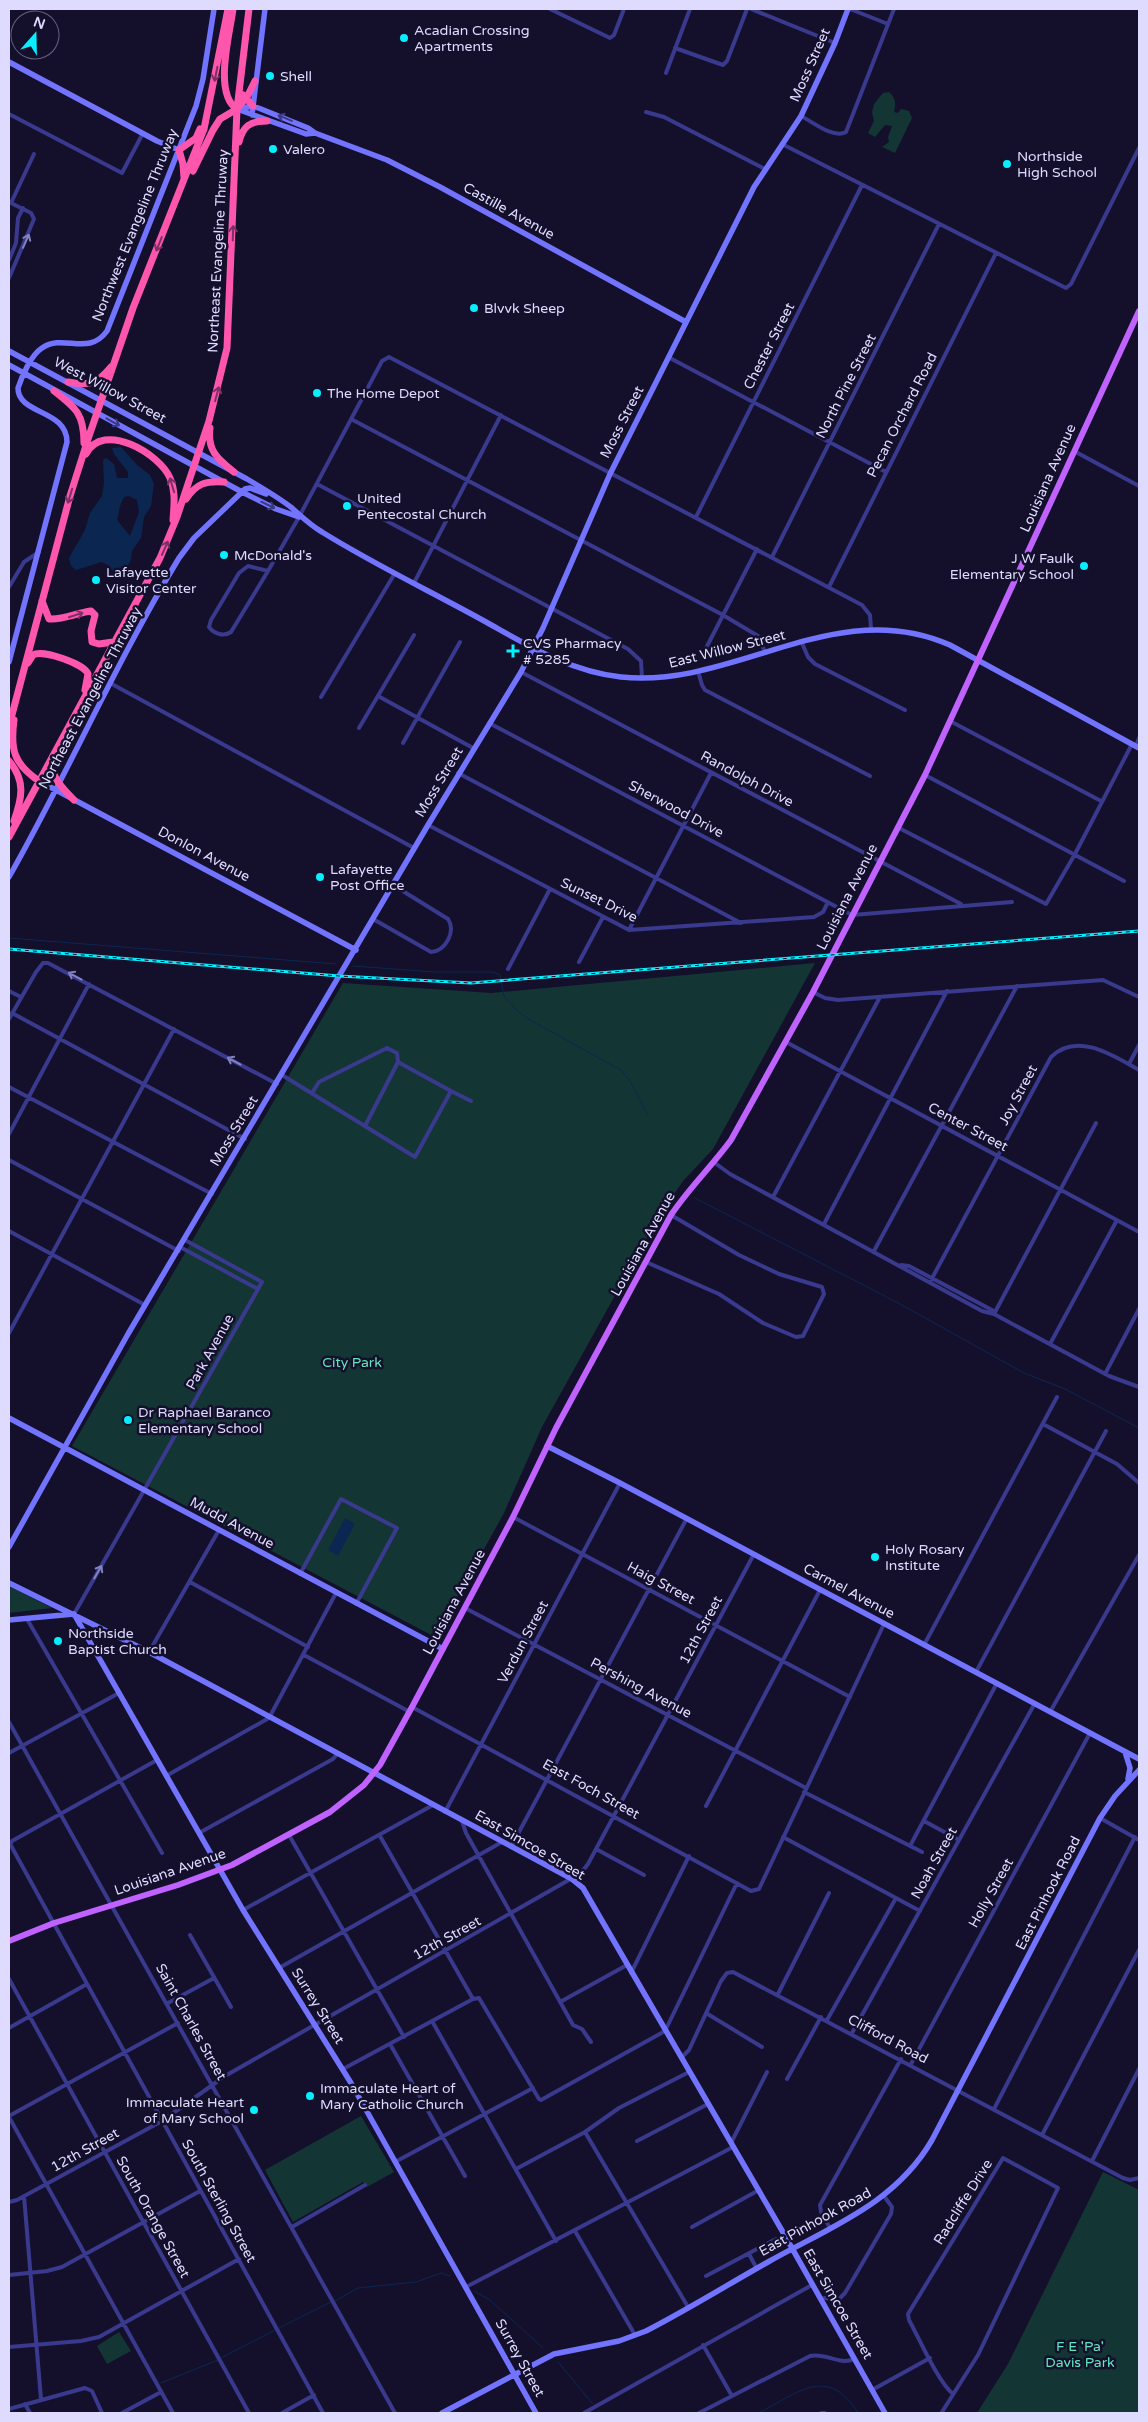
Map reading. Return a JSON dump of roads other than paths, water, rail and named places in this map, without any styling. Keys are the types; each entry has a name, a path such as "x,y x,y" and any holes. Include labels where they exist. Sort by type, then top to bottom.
{"highway":[{"name":"Northwest Evangeline Thruway","path":"9,724 79,468 101,400 204,128 228,9"},
{"path":"233,9 224,80 226,95 237,109"},
{"name":"Northeast Evangeline Thruway","path":"9,836 160,558 171,533 212,414 222,372 230,321 237,109 249,9"},
{"path":"166,225 213,130 220,119 237,109 246,98 255,81"},
{"path":"239,87 253,106"},
{"path":"184,181 183,164 178,150 196,138 206,116"},
{"path":"236,155 242,130 254,121 267,120"},
{"path":"68,382 90,384 101,379 114,362"},
{"path":"54,390 77,409 84,429 84,452"},
{"path":"212,414 210,447 215,457 234,472"},
{"path":"79,468 88,450 94,444 107,439 121,440 154,458 164,467 174,490 171,533"},
{"path":"180,508 193,488 202,483 224,482"},
{"path":"42,600 49,620 62,620 79,612 91,611 95,615 91,631 92,642 98,644 113,642"},
{"path":"23,675 30,659 37,652 49,654 83,666 88,674 83,698"},
{"path":"19,687 12,744 21,767 39,781"},
{"path":"52,757 52,771 59,783 74,800"},
{"path":"9,761 18,774 22,793 9,836"}],"main road":[{"name":"Northwest Evangeline Thruway","path":"9,662 67,439 60,424 27,404 20,396 18,388 31,362 44,346 52,344 94,343 107,331 200,92 214,9"},
{"path":"252,115 264,9"},
{"name":"Moss Street","path":"9,1547 184,1240 356,950 458,773 521,672 552,609 610,474 742,210 765,169 801,116 849,9"},
{"path":"9,62 178,150"},
{"path":"237,109 253,106"},
{"name":"Castille Avenue","path":"253,106 315,133 388,160 686,322"},
{"name":"Castille Avenue","path":"237,109 306,134 315,133"},
{"name":"Louisiana Avenue","path":"9,1941 54,1923 220,1870 289,1835 343,1803 374,1773 465,1608 513,1517 547,1446 671,1215 689,1189 714,1163 739,1128 813,992 925,775 1139,310"},
{"name":"West Willow Street","path":"9,351 199,452"},
{"name":"West Willow Street","path":"9,365 194,466"},
{"name":"East Willow Street","path":"199,452 276,497 299,517 395,573 559,661 592,672 642,678 671,676 698,671 847,631 871,629 898,630 931,638 978,660 1135,746"},
{"name":"East Willow Street","path":"194,466 276,509 299,517"},
{"path":"242,492 250,488 276,497"},
{"name":"Northeast Evangeline Thruway","path":"9,877 33,836 110,683 179,558 194,538 242,492"},
{"name":"Donlon Avenue","path":"39,781 356,950"},
{"name":"Mudd Avenue","path":"9,1418 443,1649"},
{"name":"Carmel Avenue","path":"547,1446 620,1482 1139,1759"},
{"name":"East Simcoe Street","path":"9,1583 149,1652 572,1880 583,1888 626,1965 759,2190 885,2413"},
{"path":"9,1620 74,1614"},
{"name":"Surrey Street","path":"74,1614 242,1910 343,2070 536,2413"},
{"path":"1125,1752 1130,1768 1128,1781"},
{"name":"East Pinhook Road","path":"442,2413 554,2354 636,2336 830,2228 884,2196 908,2175 924,2153 1006,2002 1100,1818 1128,1781 1139,1770"}],"street":[{"path":"550,9 556,10 610,38 614,35 624,9"},
{"path":"666,73 690,9"},
{"path":"675,48 723,65 727,61 747,9"},
{"path":"751,9 835,43"},
{"path":"849,9 888,24"},
{"path":"801,116 833,133 845,134 894,9"},
{"path":"646,112 664,117 765,169"},
{"path":"9,114 122,173 143,133"},
{"path":"782,144 1067,288 1139,148"},
{"path":"9,278 34,223 31,213 10,202 34,154"},
{"name":"Chester Street","path":"696,517 862,185"},
{"path":"9,260 17,237 18,218 23,208"},
{"name":"North Pine Street","path":"772,557 939,224"},
{"path":"13,252 19,254"},
{"name":"Pecan Orchard Road","path":"829,587 996,253"},
{"path":"268,571 248,566 241,571 211,620 211,630 224,635 231,632 268,571 299,517 382,361 386,357 391,357 610,474 865,606 870,615 871,629"},
{"path":"668,357 886,472"},
{"path":"414,583 469,481 501,415"},
{"path":"351,419 723,615 758,636 765,652"},
{"path":"1074,451 1138,485 1139,478"},
{"path":"317,484 637,655 642,663 642,678"},
{"path":"702,656 758,549"},
{"path":"9,585 24,562 39,552"},
{"path":"321,697 395,573"},
{"path":"359,728 414,635"},
{"path":"403,742 460,642"},
{"path":"802,643 808,657 815,664 904,710"},
{"path":"698,671 702,685 709,692 870,776"},
{"name":"Randolph Drive","path":"521,672 963,905"},
{"path":"110,683 414,848"},
{"path":"378,696 474,748"},
{"path":"950,721 1101,801"},
{"name":"Sherwood Drive","path":"490,723 852,915"},
{"path":"897,827 1046,904 1075,854 1101,801 1139,738"},
{"path":"458,773 742,924"},
{"path":"629,930 711,773"},
{"path":"925,775 1124,880"},
{"name":"Sunset Drive","path":"428,825 629,930 742,924 814,917 823,912 828,902"},
{"path":"373,919 426,951 431,952 441,948 450,935 451,925 448,919 393,886"},
{"path":"508,969 550,889"},
{"path":"852,915 1012,902"},
{"path":"579,962 603,917"},
{"path":"9,1019 36,972 43,964 54,965 277,1084"},
{"path":"813,992 832,1000 1102,980 1139,996"},
{"path":"9,1134 89,984"},
{"path":"874,1251 1017,986"},
{"path":"9,991 21,997"},
{"path":"824,1224 947,991"},
{"path":"773,1197 880,997"},
{"path":"12,1013 245,1139"},
{"path":"9,1333 83,1200 174,1029"},
{"name":"Center Street","path":"786,1042 1139,1232"},
{"path":"1128,1064 1139,1044"},
{"name":"Joy Street","path":"931,1280 1049,1060 1060,1050 1093,1046 1139,1070"},
{"path":"312,1093 319,1082 387,1048 397,1053 398,1062 365,1126"},
{"path":"398,1062 470,1101"},
{"path":"282,1075 414,1157 451,1091"},
{"path":"9,1086 212,1194"},
{"path":"994,1314 1096,1124"},
{"path":"9,1160 258,1289 262,1282 184,1240"},
{"path":"714,1163 730,1174 931,1280 982,1311 994,1314 1105,1374 1139,1387"},
{"path":"646,1262 719,1294 763,1323 796,1337 802,1337 824,1294 822,1287 779,1274 739,1255 671,1215"},
{"path":"1050,1344 1117,1220"},
{"path":"9,1231 146,1306"},
{"name":"Park Avenue","path":"74,1614 258,1289"},
{"path":"1105,1374 1139,1310"},
{"path":"924,1645 1057,1397"},
{"path":"1043,1424 1117,1464 1139,1483"},
{"path":"976,1672 1106,1430"},
{"name":"Verdun Street","path":"445,1812 620,1482"},
{"path":"300,1574 341,1499 397,1528 356,1604"},
{"name":"Haig Street","path":"513,1517 850,1697"},
{"path":"511,1847 687,1518"},
{"path":"149,1652 219,1530"},
{"name":"12th Street","path":"9,2202 24,2196 162,2120 212,2084 572,1880 583,1871 754,1554"},
{"path":"1050,1712 1139,1555"},
{"path":"190,1582 308,1647"},
{"path":"706,1806 820,1590"},
{"path":"166,1776 270,1717 336,1593"},
{"name":"Pershing Avenue","path":"465,1608 922,1852"},
{"path":"27,1619 83,1713 162,1853"},
{"path":"884,1624 783,1837 920,1911"},
{"name":"East Foch Street","path":"304,1655 548,1779 753,1892 757,1891 783,1837"},
{"path":"910,1846 996,1683"},
{"path":"9,1754 119,1693"},
{"name":"Noah Street","path":"852,2033 1035,1704"},
{"name":"Saint Charles Street","path":"9,1722 168,2003 395,2413"},
{"name":"Holly Street","path":"910,2064 1090,1732"},
{"path":"199,1833 333,1759 338,1753"},
{"path":"9,1844 157,1760"},
{"path":"242,1910 380,1836 433,1805"},
{"path":"1100,1818 1139,1840"},
{"path":"462,1821 466,1833 573,2026 582,2029 591,2042"},
{"path":"924,1821 959,1840"},
{"path":"289,1835 404,2037"},
{"path":"380,1836 473,1999"},
{"path":"994,2109 1134,1837"},
{"path":"279,1968 502,1842"},
{"name":"South Sterling Street","path":"9,1844 323,2413"},
{"path":"596,1849 644,1875"},
{"path":"631,1973 688,1856"},
{"path":"343,2070 473,1999 479,1998 541,2100 659,2037 665,2031 736,1883"},
{"path":"778,1994 829,1893"},
{"path":"827,2020 896,1898"},
{"path":"190,1935 231,2007"},
{"path":"1042,2135 1139,1950"},
{"path":"560,2002 626,1965"},
{"name":"Clifford Road","path":"681,2058 689,2050 721,1981 730,1972 743,1975 1123,2178 1130,2180 1139,2178"},
{"path":"168,2003 214,1978"},
{"name":"South Orange Street","path":"9,1980 249,2413"},
{"path":"9,2028 87,1984"},
{"path":"706,2013 762,2047"},
{"path":"787,2079 821,2016"},
{"path":"432,2021 556,2241"},
{"path":"173,2413 9,2117 178,2023"},
{"path":"390,2044 465,2176"},
{"path":"830,2228 821,2212 820,2205 902,2059"},
{"path":"1092,2161 1139,2069"},
{"path":"516,2170 585,2132 620,2108 689,2072"},
{"path":"466,2287 575,2231 732,2145 767,2072"},
{"path":"395,2162 443,2138 533,2088"},
{"path":"637,2141 708,2104"},
{"path":"585,2132 688,2307"},
{"name":"Radcliffe Drive","path":"942,2412 978,2355 1058,2188 1003,2158 909,2312 909,2320 947,2390 953,2394"},
{"path":"292,2227 365,2185"},
{"path":"692,2227 759,2190"},
{"path":"9,2275 58,2269 200,2191"},
{"path":"24,2196 41,2399"},
{"path":"821,2299 838,2300 845,2293 892,2214 890,2204 884,2196"},
{"path":"575,2231 636,2336"},
{"path":"706,2276 776,2239"},
{"path":"749,2254 757,2269"},
{"path":"9,2347 94,2339 239,2259"},
{"path":"584,2413 812,2284"},
{"path":"702,2345 732,2396"},
{"path":"699,2413 812,2355 824,2355 846,2362 854,2358"},
{"path":"872,2390 930,2358"},
{"path":"9,2409 81,2388 92,2391 102,2413"},
{"path":"122,2413 161,2392"},
{"path":"282,2413 314,2395"},
{"path":"25,2404 30,2413"},
{"path":"820,2413 825,2413"}],"water":[{"path":"121,447 137,465 150,475 154,484 151,506 144,517 141,538 132,551 131,560 121,577 117,577 108,565 101,562 76,570 71,566 69,558 85,530 90,513 102,496 104,483 103,460 106,458 114,464 117,478 128,478 128,472 114,454 112,448","holes":["129,496 137,500 139,512 130,536 117,520 124,497"]},
{"path":"345,1518 355,1524 338,1556 328,1550"}],"waterway":[{"path":"9,938 336,964"},
{"path":"353,966 435,972 493,972 500,975 504,996 516,1010 530,1020 621,1070 630,1081 648,1115"},
{"path":"695,1198 902,1305 1024,1373 1065,1389 1139,1428"},
{"path":"335,2301 358,2288 416,2282 441,2273 450,2276"},
{"path":"474,2291 490,2300 543,2348"},
{"path":"279,2328 331,2302"},
{"path":"221,2358 275,2330"},
{"path":"161,2383 218,2360"},
{"path":"558,2362 593,2404"},
{"path":"759,2413 799,2391 811,2387 824,2386 835,2390 847,2398 858,2413"}],"railway":[{"path":"9,949 339,976 471,983 1139,931"}],"place":[{"name":"Acadian Crossing Apartments","path":"404,38"},
{"name":"Shell","path":"270,76"},
{"name":"Valero","path":"273,149"},
{"name":"Northside High School","path":"1007,164"},
{"name":"Blvvk Sheep","path":"474,308"},
{"name":"The Home Depot","path":"317,393"},
{"name":"United Pentecostal Church","path":"347,506"},
{"name":"McDonald's","path":"224,555"},
{"name":"J W Faulk Elementary School","path":"1084,566"},
{"name":"Lafayette Visitor Center","path":"96,580"},
{"name":"CVS Pharmacy # 5285","path":"513,651"},
{"name":"Lafayette Post Office","path":"320,877"},
{"name":"Dr Raphael Baranco Elementary School","path":"128,1420"},
{"name":"Holy Rosary Institute","path":"875,1557"},
{"name":"Northside Baptist Church","path":"58,1641"},
{"name":"Immaculate Heart of Mary Catholic Church","path":"310,2096"},
{"name":"Immaculate Heart of Mary School","path":"254,2110"}],"park label":[{"name":"City Park","path":"352,1362"},
{"name":"F E 'Pa' Davis Park","path":"1080,2354"}]}
